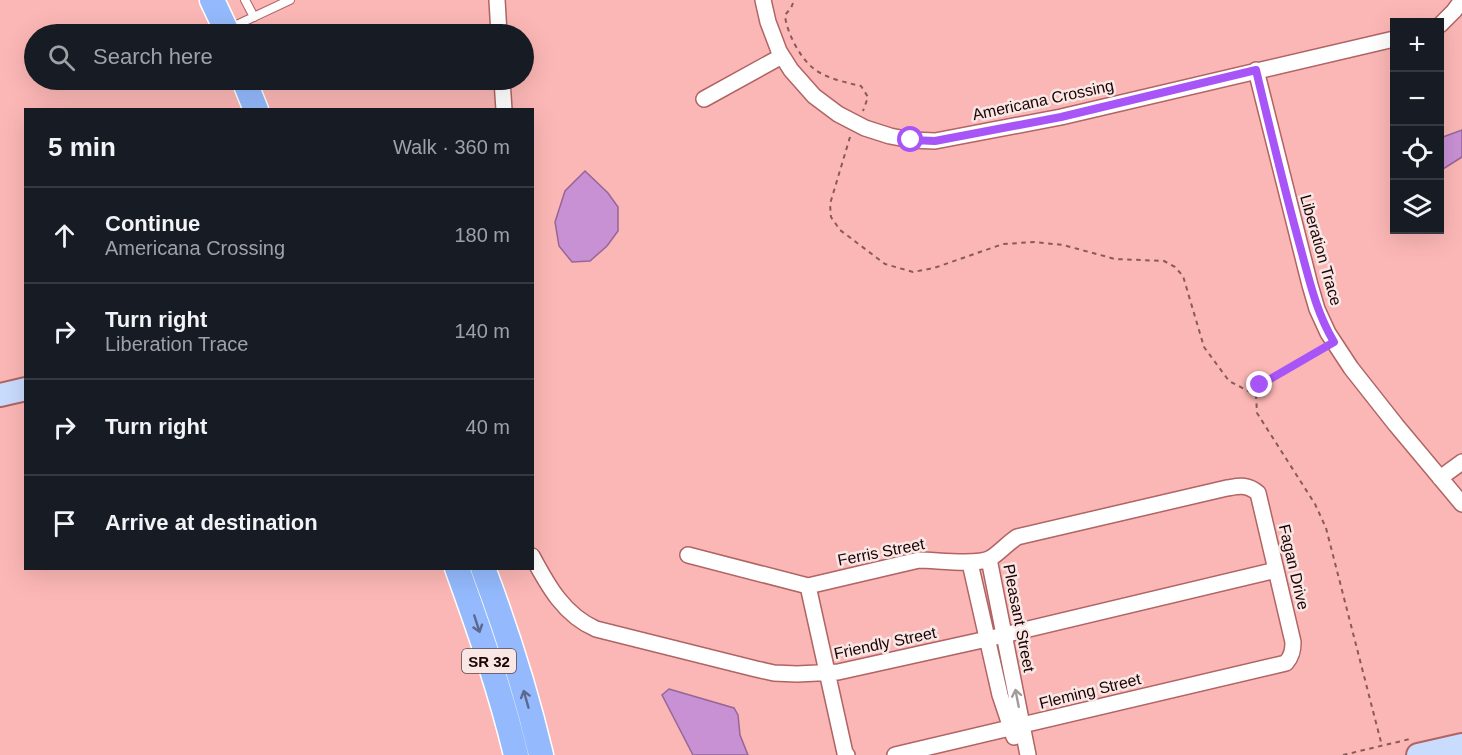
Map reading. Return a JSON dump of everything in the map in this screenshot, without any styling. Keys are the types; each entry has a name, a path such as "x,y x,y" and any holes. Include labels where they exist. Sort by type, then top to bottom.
{"main road":[{"path":"212,0 223,24"},
{"path":"248,90 255,108"},
{"path":"0,395 24,389"},
{"name":"SR 32","path":"458,570 473,612 516,755"},
{"name":"SR 32","path":"484,570 518,672 541,755"},
{"path":"1417,746 1462,745"}],"street":[{"path":"497,0 499,24"},
{"name":"Americana Crossing","path":"764,0 768,22 779,51 791,70 814,96 838,114 865,128 911,140 935,141 1061,117 1390,40"},
{"path":"1444,21 1462,0"},
{"path":"704,99 782,56"},
{"name":"Liberation Trace","path":"1256,70 1317,309 1351,368 1462,504"},
{"path":"503,90 504,108"},
{"path":"1440,478 1462,462"},
{"name":"Ferris Street","path":"688,555 808,586 919,560 970,562 989,559 1017,537 1227,488 1240,486 1251,488"},
{"name":"Fagan Drive","path":"1251,488 1258,493 1293,642 1290,658"},
{"name":"Friendly Street","path":"534,559 558,600 585,624 596,629 774,673 838,672 1005,635 1276,570"},
{"name":"Pleasant Street","path":"989,559 1005,635 1019,755"},
{"name":"Pleasant Street","path":"970,562 1000,695 1028,755"},
{"path":"808,586 847,755"},
{"name":"Fleming Street","path":"895,755 1286,663 1290,658"}],"lane":[{"path":"245,0 254,17"},
{"path":"241,24 290,0"}],"path":[{"path":"793,3 785,15 797,48 813,69 838,81 861,86 868,97 862,113"},
{"path":"850,137 830,204 831,217 840,230 885,264 913,272 934,268 1003,244 1035,242 1063,245 1115,259 1164,261 1175,267 1183,276 1204,347 1229,381 1256,394"},
{"path":"1334,342 1260,385 1256,394 1257,414 1315,504 1326,528 1382,746"},
{"path":"1343,755 1382,746 1417,746"}],"shaded area":[{"path":"1462,130 1462,157 1444,168 1444,137"},
{"path":"585,171 608,193 618,207 618,231 607,246 590,261 572,262 559,246 555,222 565,191"},
{"path":"669,689 734,708 738,715 740,735 748,755 693,755 662,695"}],"route":[{"path":"911,140 935,141 1061,117 1256,70 1310,285 1317,309 1334,342 1260,385"}]}
